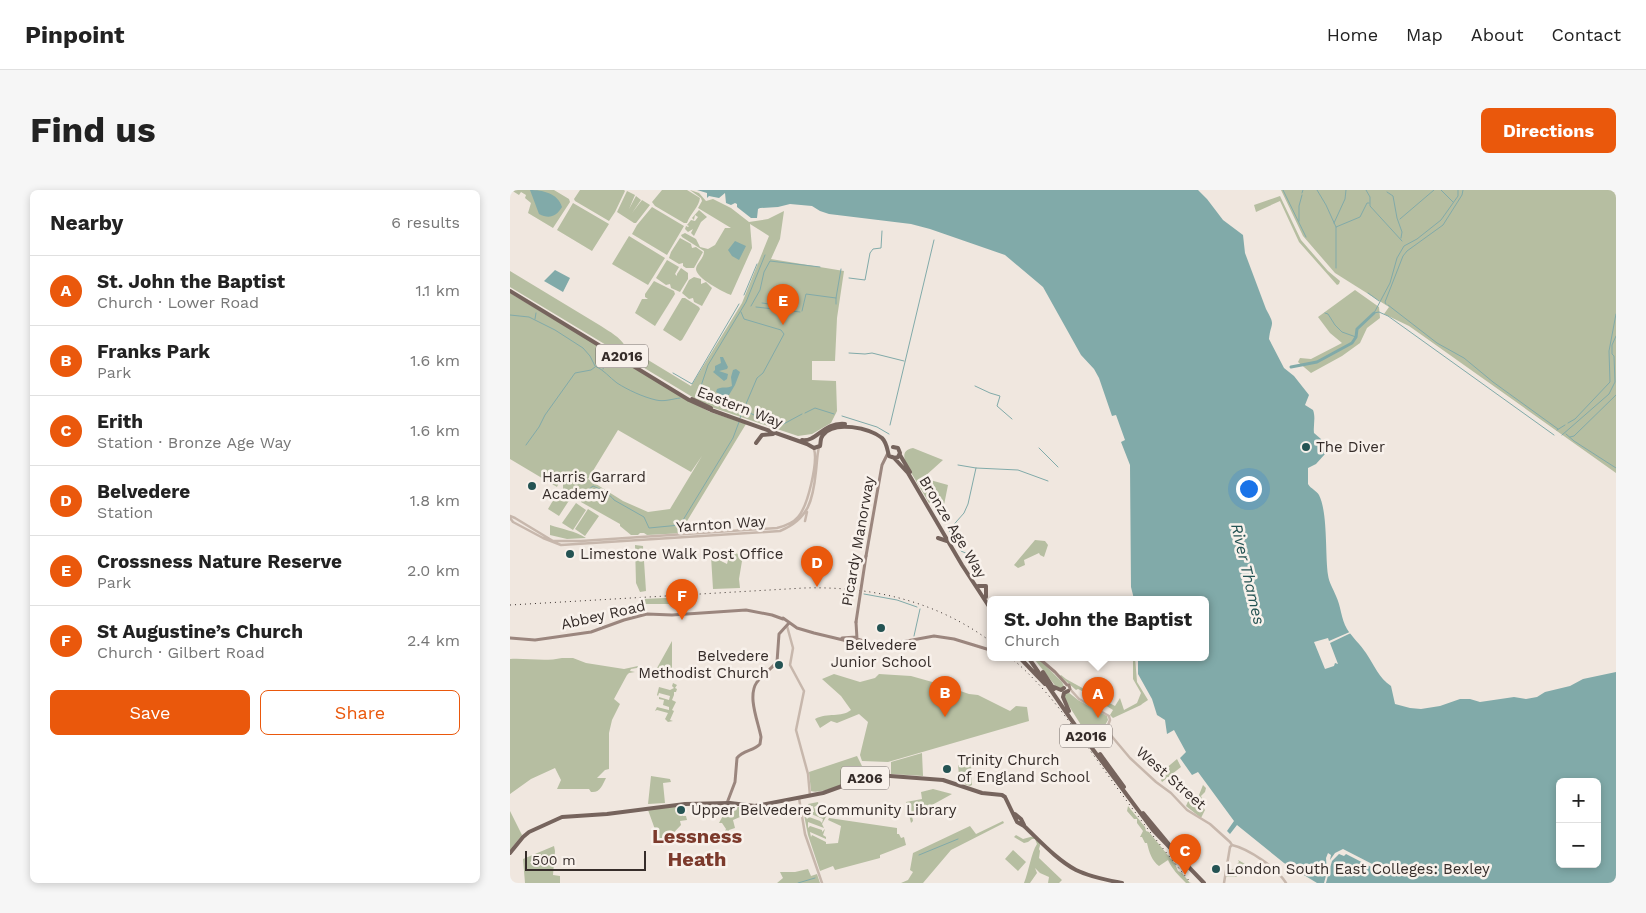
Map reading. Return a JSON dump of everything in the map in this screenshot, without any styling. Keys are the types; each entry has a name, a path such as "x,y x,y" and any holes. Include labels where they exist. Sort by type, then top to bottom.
{"main road":[{"name":"Eastern Way","path":"510,290 693,399 812,447"},
{"name":"Eastern Way","path":"743,420 802,440 810,439"},
{"path":"830,425 853,425 876,432 893,447 899,449 900,454 894,458 888,452 886,443 879,436 849,427 832,428 823,434 820,446 816,448 812,447 810,439 830,425"},
{"path":"756,443 762,436 767,434 792,438"},
{"path":"815,436 821,440"},
{"path":"888,452 893,447"},
{"name":"Picardy Manorway","path":"854,639 882,465 888,452"},
{"name":"Bronze Age Way","path":"900,454 987,599"},
{"name":"Picardy Manorway","path":"882,465 894,458"},
{"name":"Bronze Age Way","path":"894,458 908,473 987,603"},
{"path":"939,526 938,537 949,543"},
{"name":"Abbey Road","path":"510,638 535,640 596,631 624,620 645,615 672,615 751,609 776,615 797,628 814,634 837,639 854,639"},
{"path":"727,803 735,782 737,758 739,755 756,748 760,744 761,737 753,698 754,690 758,681 778,662 779,634 786,622"},
{"path":"854,639 864,644 872,644 896,643 934,636 967,642 987,649"},
{"name":"A2016","path":"1027,661 1166,842 1204,881"},
{"name":"A2016","path":"1028,661 1050,681 1068,711 1134,802"},
{"path":"1041,661 1055,672 1067,688"},
{"path":"1050,681 1056,689 1067,688"},
{"path":"1067,688 1063,697 1068,711"},
{"name":"A206","path":"510,853 529,832 557,818 617,813 684,804 727,803 755,806 810,796 837,789 875,775 943,780 982,793 1003,795 1019,821 1075,869 1091,876 1122,883"}],"street":[{"name":"Yarnton Way","path":"513,519 547,538 561,543 774,532 788,528 795,523 809,506 813,494 820,446"},
{"name":"Yarnton Way","path":"561,543 767,530 782,527 796,520 805,507 812,480 815,452 812,447"},
{"path":"805,520 809,506"},
{"path":"786,622 793,648 790,665 804,691 796,730 807,768 810,796"},
{"name":"West Street","path":"1067,688 1079,699 1109,716 1107,731 1130,758 1190,813 1210,824 1233,845"},
{"path":"799,798 805,834 822,883"},
{"path":"1224,883 1233,845 1247,851 1278,872 1286,883"}],"green space":[{"path":"511,190 554,190 569,199 570,202 553,228 528,213 531,203 525,198 526,195 521,192 519,195"},
{"path":"580,190 625,191 609,221 575,201 574,199"},
{"path":"662,190 687,190 700,198 687,223 655,206 652,202"},
{"path":"690,190 699,193 706,201 713,199 731,208 749,222 768,219 784,211 780,239 771,259 844,271 837,318 835,361 812,361 812,380 836,381 837,411 831,423 812,434 798,436 711,407 510,287 510,271 601,326 618,337 625,346 691,386 742,303 769,236 750,224 752,248 731,295 716,288 697,273 696,269 704,251 681,235 685,233 696,239 700,247 708,249 715,245 725,228 731,228 698,208 702,201 701,198"},
{"path":"1281,190 1616,190 1616,473 1409,326 1384,314 1389,307 1335,273 1303,236"},
{"path":"627,191 635,195 629,209 636,196 641,200 632,213 642,200 650,205 636,223 617,212"},
{"path":"1280,196 1301,240 1328,271 1340,281 1339,284 1337,285 1299,242 1280,201 1256,212 1254,205"},
{"path":"573,203 609,224 592,251 557,230"},
{"path":"652,207 684,226 667,255 632,234"},
{"path":"699,210 707,217 701,222 694,236 691,233 693,229 688,232 685,229 686,226 689,226 687,225 691,220 695,221 698,217 695,215 694,220 692,218"},
{"path":"629,236 665,258 648,285 612,264"},
{"path":"680,238 691,244 692,248 696,247 703,252 694,268 686,268 683,266 683,263 679,264 669,258"},
{"path":"667,260 679,267 675,274 677,276 681,268 688,273 688,279 680,292 671,288 670,284 666,285 656,278"},
{"path":"694,277 701,279 701,284 706,282 712,288 702,306 694,302 693,298 689,299 682,293 689,280"},
{"path":"654,281 674,291 675,294 655,326 635,313 642,299 648,299 645,297 645,294"},
{"path":"1355,290 1379,307 1380,318 1367,328 1360,343 1342,356 1311,373 1298,362 1300,358 1311,359 1342,343 1330,333 1318,317"},
{"path":"510,293 695,404 710,412 746,424 684,526 684,533 647,535 640,533 638,535 631,535 620,524 581,502 586,489 575,498 563,490 563,477 557,487 510,459","holes":["618,430 691,472 702,456 670,509 648,512 623,501 588,479"]},
{"path":"682,298 685,298 700,309 680,341 663,330"},
{"path":"913,448 943,460 923,478 948,485 944,505 929,503 906,464 905,453"},
{"path":"558,492 570,499 559,516 548,509"},
{"path":"576,503 586,510 573,530 562,523"},
{"path":"588,509 599,516 585,536 575,529"},
{"path":"550,525 586,538 567,539 550,535"},
{"path":"1035,540 1045,541 1048,545 1044,557 1039,553 1024,560 1025,565 1018,568 1014,565"},
{"path":"635,545 643,546 646,591 640,592 636,583"},
{"path":"730,552 743,555 739,579 740,588 713,589 711,556 727,564"},
{"path":"686,597 686,604 643,604 643,599"},
{"path":"672,641 672,668 658,669 657,668"},
{"path":"573,658 586,663 624,669 642,667 631,669 630,671 635,672 627,675 614,699 620,704 612,720 609,733 609,769 605,770 597,778 606,778 600,788 594,792 591,792 589,789 557,789 561,780 555,768 531,779 510,794 510,659 549,660"},
{"path":"1036,661 1041,661 1062,682 1064,688 1057,688"},
{"path":"1133,661 1135,661 1137,682 1148,700 1113,718 1110,715 1113,710 1100,702 1100,700 1078,689 1076,690 1060,676 1115,706 1120,698 1124,710 1137,703 1141,693 1133,679"},
{"path":"834,674 860,682 875,678 879,674 911,676 978,695 1010,711 1016,706 1027,707 1029,721 888,762 862,761 860,755 868,722 859,714 837,723 831,721 820,728 815,719 843,714 851,710 841,696 822,679"},
{"path":"673,683 677,685 675,688 677,689 672,700 676,702 670,720 673,721 668,722 665,719 668,713 655,711 657,707 669,710 669,707 663,705 664,700 659,699 659,697 669,700 670,696 659,693 657,695 659,687 670,690 674,688 672,686"},
{"path":"1068,692 1078,700 1107,716 1108,720 1104,727 1081,725 1064,698"},
{"path":"922,753 923,776 891,774 891,762"},
{"path":"857,756 866,774 830,789 816,792 811,791 809,772"},
{"path":"1177,759 1181,767 1162,782 1161,780 1167,773 1164,770"},
{"path":"971,763 972,785 958,782 958,765"},
{"path":"651,776 670,779 671,782 663,783 665,803 648,804"},
{"path":"1203,785 1206,788 1201,796 1204,803 1202,806 1205,810 1201,818 1186,806 1190,797 1192,800 1197,800"},
{"path":"933,789 952,794 912,816 913,821 911,823 906,802 922,799 921,792"},
{"path":"818,802 819,808 815,806 814,808 822,812 823,815 824,812 827,815 822,824 824,828 808,822 808,828 810,826 822,830 822,832 825,829 823,835 826,839 810,832 811,837 812,835 826,842 826,844 838,843 841,826 828,820 829,818 897,828 897,834 901,838 904,837 906,845 880,855 880,858 835,870 833,866 820,871 808,835 804,815 807,819 809,817 822,823 823,819 809,813 814,812 813,806 808,807 808,804"},
{"path":"678,805 678,813 686,816 687,820 680,821 681,825 661,846 648,810"},
{"path":"730,806 739,807 740,817 733,820 735,828 729,830 724,835 722,832 726,829 722,823 719,823"},
{"path":"1128,806 1145,827 1146,831 1149,832 1175,864 1178,871 1190,883 1186,883 1180,877 1168,860 1159,866 1154,862 1147,843 1140,837 1143,831 1137,823 1137,819 1134,819 1127,811"},
{"path":"510,811 522,835 510,850"},
{"path":"1003,821 1004,823 951,850 923,883 901,883 908,880 913,872 910,870 913,853 970,826 976,834"},
{"path":"1016,835 1023,839 1034,836 1041,842 1039,858 1062,880 1059,883 1048,883 1049,877 1040,873 1035,868 1037,873 1030,883 1024,883 1037,844 1035,839 1024,843 1014,837"},
{"path":"554,846 553,875 560,876 560,883 525,883 523,859"},
{"path":"1013,850 1026,862 1018,871 1005,859"},
{"path":"1238,860 1247,865 1236,877 1226,877 1228,869 1232,870 1239,862"},
{"path":"808,869 811,876 817,874 820,883 777,883 783,878 780,872 795,872"}],"water":[{"path":"530,190 553,195 562,207 552,216 539,214"},
{"name":"River Thames","path":"697,190 1198,190 1223,220 1243,235 1245,253 1272,322 1269,339 1284,368 1294,376 1309,395 1305,405 1313,410 1314,433 1321,439 1325,454 1316,464 1308,468 1308,484 1318,493 1324,512 1327,566 1330,583 1338,600 1347,629 1364,650 1380,675 1391,686 1395,704 1421,709 1440,706 1460,699 1480,702 1514,697 1526,699 1570,686 1583,679 1616,672 1616,883 1317,883 1284,863 1237,825 1230,834 1227,831 1234,821 1198,772 1192,775 1180,758 1186,752 1174,730 1167,734 1165,720 1157,715 1152,699 1138,674 1138,661 1209,661 1209,596 1133,596 1131,587 1130,465 1121,442 1125,440 1116,415 1112,416 1099,378 1094,369 1081,355 1043,287 1005,255 930,229 911,224 829,214 812,206 790,204 760,208 758,209 757,218 751,218 737,207 737,204 731,205 726,203 725,193 719,198 709,196 707,198 707,193"},
{"path":"735,241 746,246 739,260 732,256 728,250"},
{"path":"555,270 570,278 563,292 544,281"},
{"path":"720,357 723,357 728,367 719,371 728,374 727,379 724,381 713,372 715,366 721,363"},
{"path":"736,369 740,372 729,395 723,396 716,392 719,388 732,386 731,377 733,370"}],"pier":[{"path":"1352,631 1330,643 1338,664 1335,663 1334,666 1325,669 1314,642 1328,638 1329,641"},
{"path":"1343,849 1380,868 1379,871 1346,854 1344,856 1339,854 1332,861 1326,883 1324,883 1327,872 1326,858 1328,853 1331,855 1330,860 1335,853"}],"waterway":[{"path":"1283,190 1306,237"},
{"path":"1317,190 1336,227"},
{"path":"1334,223 1345,199 1346,190"},
{"path":"1366,190 1370,197 1370,206 1402,241"},
{"path":"1400,219 1434,190"},
{"path":"1441,190 1453,202"},
{"path":"1458,190 1458,196 1441,220 1417,239 1404,246 1397,258 1390,283 1374,313 1379,312 1388,316 1554,435"},
{"path":"1386,304 1385,302 1403,256 1407,251 1443,225 1462,195 1463,190"},
{"path":"1387,192 1393,196 1402,232 1401,238"},
{"path":"1299,221 1299,206 1302,195"},
{"path":"1336,268 1336,227 1360,217 1367,203 1369,203"},
{"path":"849,278 865,280 870,253 873,249 881,248 882,231"},
{"path":"890,425 934,240"},
{"path":"765,255 746,302 708,365 701,386 716,401 744,410 778,427 802,414"},
{"path":"751,306 760,290 764,272 770,261 820,267"},
{"path":"744,295 757,264"},
{"path":"836,304 841,269"},
{"path":"786,302 793,293"},
{"path":"1368,293 1379,301"},
{"path":"802,311 806,294 836,298"},
{"path":"762,303 784,306"},
{"path":"673,373 692,384 739,304"},
{"path":"1388,305 1437,343 1464,358 1493,382 1558,429"},
{"path":"756,307 800,312"},
{"path":"740,418 757,378 763,373 784,334 781,330 744,319 741,312"},
{"path":"535,319 536,313"},
{"path":"1325,313 1328,314 1342,332 1356,337"},
{"path":"1291,367 1317,362 1352,343 1356,337 1357,329 1374,313"},
{"path":"1568,423 1575,419 1610,382 1609,351 1616,314"},
{"path":"510,315 529,317 555,330 583,348 595,366 631,391 659,401 680,398"},
{"path":"1562,435 1609,394 1615,382 1612,345 1616,336"},
{"path":"849,353 872,353 904,361"},
{"path":"603,369 608,356"},
{"path":"526,445 575,373 591,370 595,367"},
{"path":"975,386 1000,396 997,406 1012,419"},
{"path":"1570,437 1574,436 1616,395"},
{"path":"805,413 815,408 834,414"},
{"path":"842,416 877,427 889,434"},
{"path":"578,498 593,486 644,517 649,528 680,525 733,438 739,422"},
{"path":"1557,430 1565,425"},
{"path":"1566,434 1616,468"},
{"path":"1039,448 1058,467"},
{"path":"958,465 1018,470 1048,481"},
{"path":"972,556 961,551 949,530 964,513 968,504 976,468"},
{"path":"864,594 897,600 917,607"},
{"path":"914,636 920,609"},
{"path":"919,855 958,839"},
{"path":"798,883 815,878"}],"railway":[{"path":"510,605 829,588 878,593 925,606 969,627 987,639"},
{"path":"1015,661 1037,682 1061,711 1136,814 1191,883"}],"place":[{"name":"Crossness Nature Reserve","path":"783,325"},
{"name":"The Diver","path":"1306,447"},
{"name":"Harris Garrard Academy","path":"532,486"},
{"name":"Limestone Walk Post Office","path":"570,554"},
{"name":"Belvedere","path":"817,587"},
{"name":"St Augustine’s Church","path":"682,620"},
{"name":"Belvedere Junior School","path":"881,628"},
{"name":"Belvedere Methodist Church","path":"779,665"},
{"name":"Franks Park","path":"945,717"},
{"name":"St. John the Baptist","path":"1098,718"},
{"name":"Trinity Church of England School","path":"947,769"},
{"name":"Upper Belvedere Community Library","path":"681,810"},
{"name":"London South East Colleges: Bexley","path":"1216,869"},
{"name":"Erith","path":"1185,875"}],"district":[{"name":"Lessness Heath","path":"697,848"}]}
